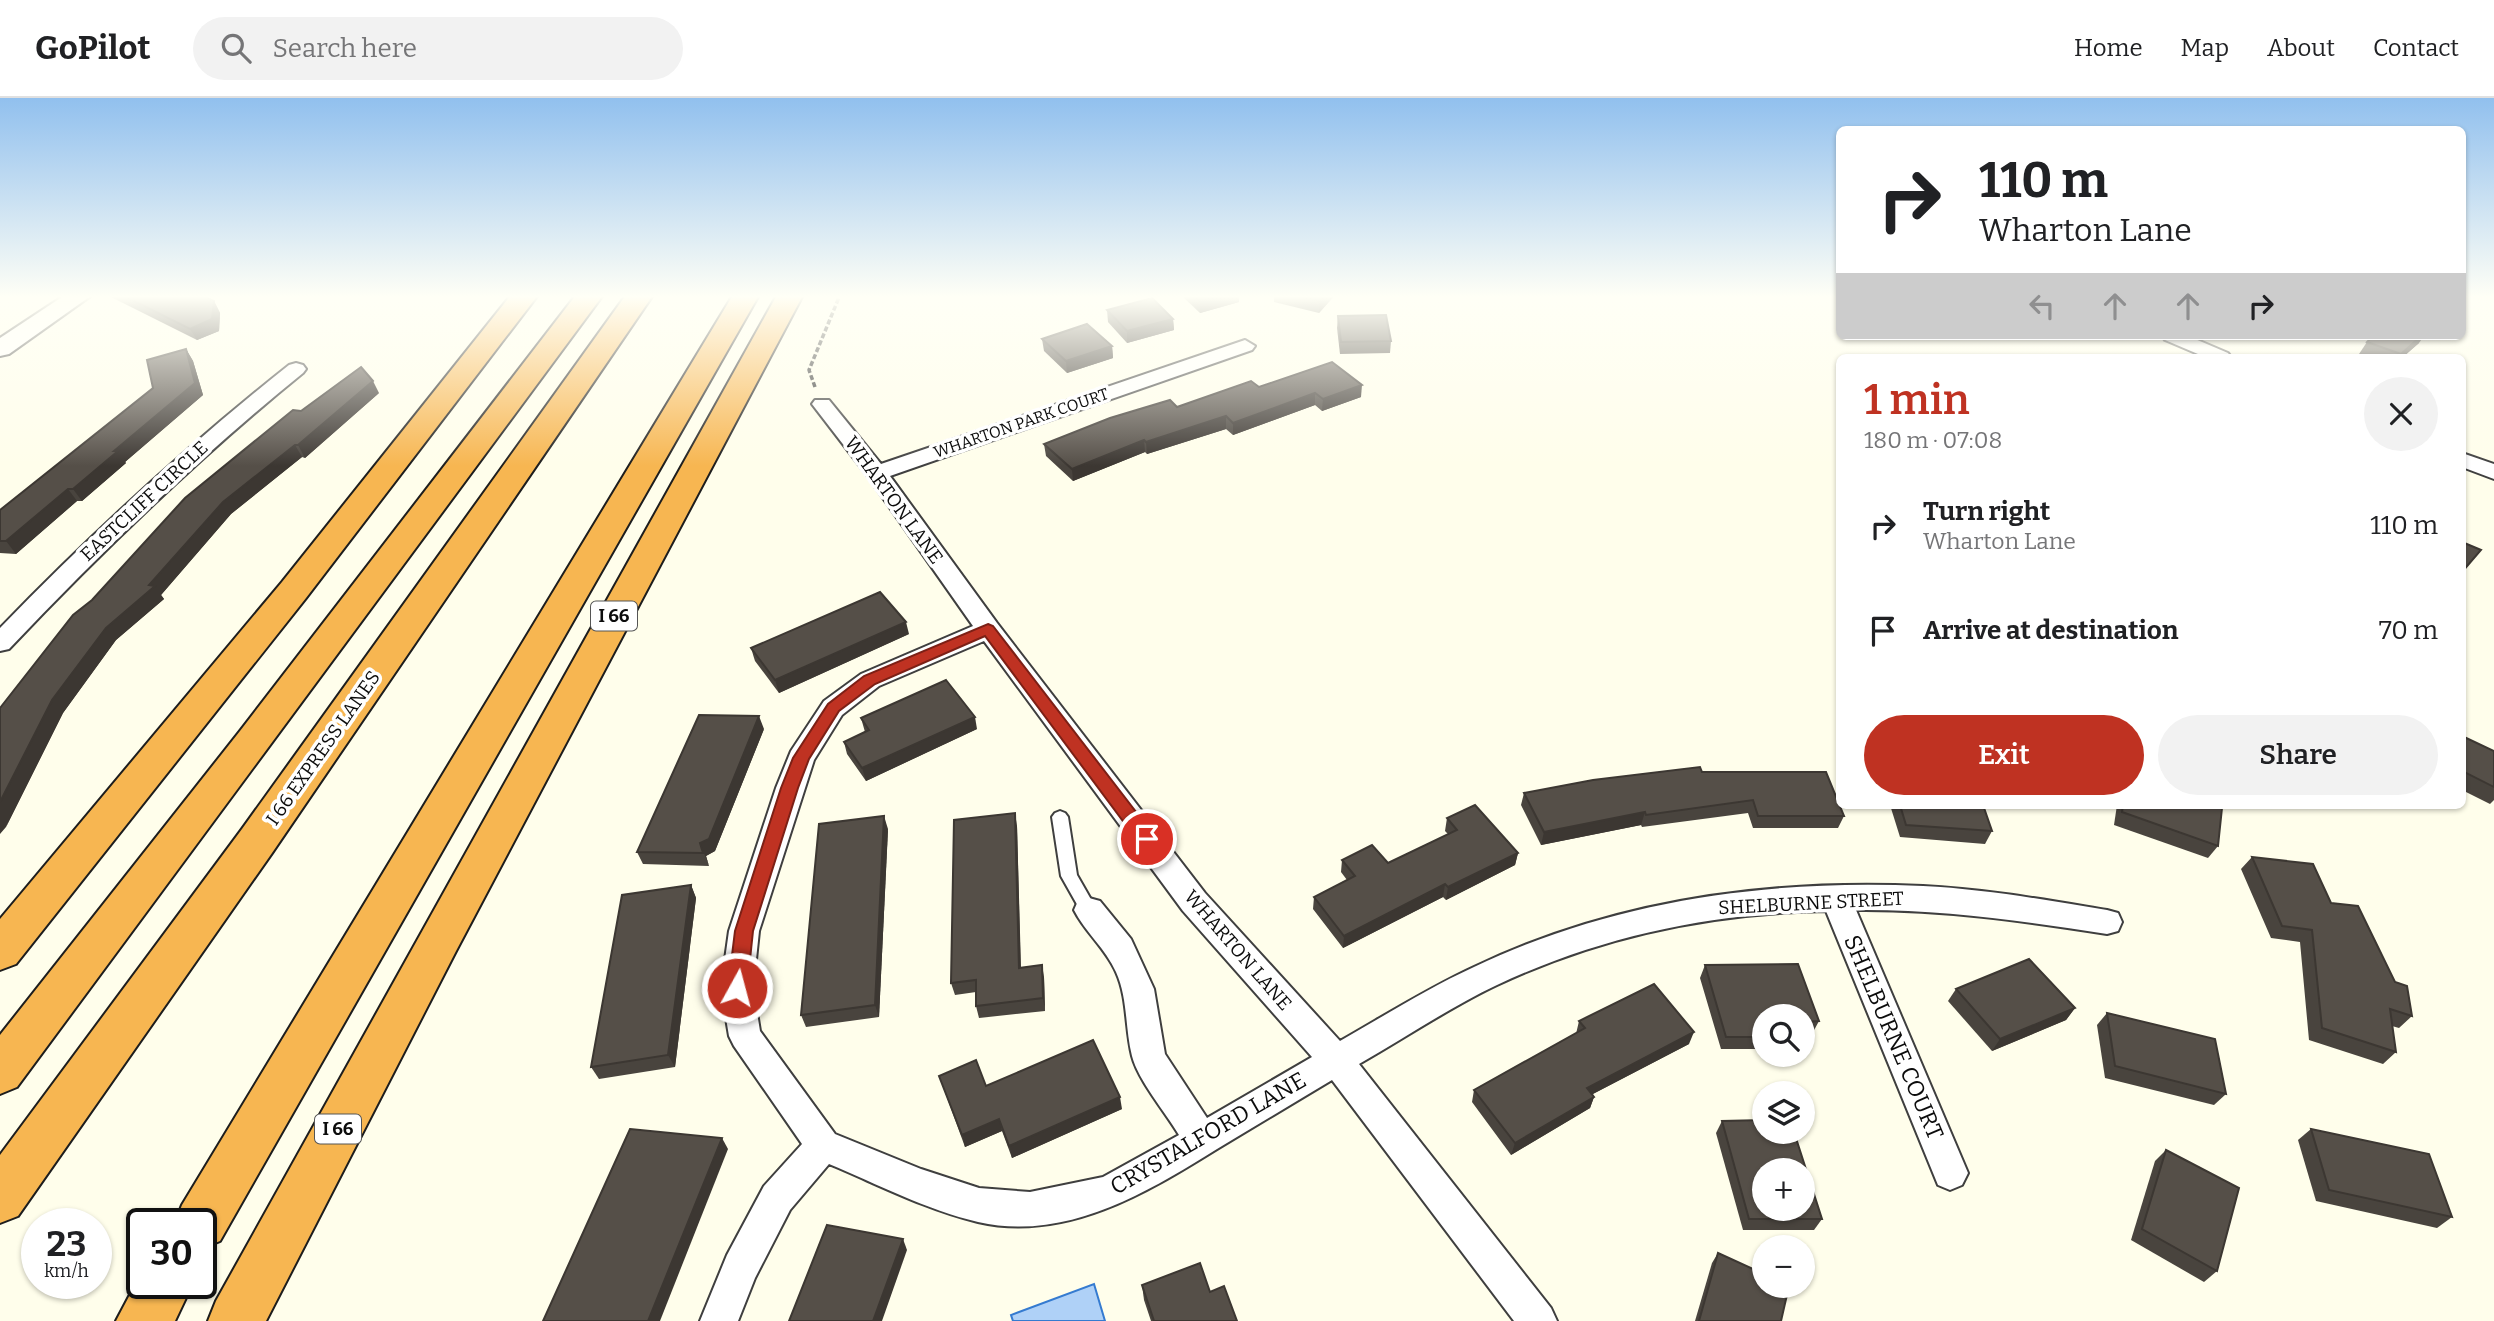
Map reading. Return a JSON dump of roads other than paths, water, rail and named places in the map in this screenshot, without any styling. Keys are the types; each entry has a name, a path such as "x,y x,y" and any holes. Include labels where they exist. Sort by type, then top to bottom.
{"highway":[{"path":"0,951 294,590 480,352"},
{"path":"254,741 522,352"},
{"path":"0,1072 547,352"},
{"name":"I 66 EXPRESS LANES","path":"0,1198 265,830 600,352"},
{"path":"210,1208 712,352"},
{"name":"I 66","path":"236,1321 472,878 759,352"},
{"path":"144,1321 157,1299"}],"street":[{"name":"WHARTON PARK COURT","path":"877,472 1227,352"},
{"name":"EASTCLIFF CIRCLE","path":"0,643 115,525 255,401 296,369"},
{"name":"WHARTON LANE","path":"822,404 877,472 988,629 1194,902 1336,1060 1538,1321"},
{"path":"2466,460 2494,472"},
{"path":"719,1321 740,1268 778,1198 823,1145 744,1036 737,988 744,931 801,758 833,708 870,680 988,629"},
{"name":"SHELBURNE STREET","path":"1336,1060 1485,976 1551,949 1618,927 1697,909 1770,900 1923,898 2038,909 2107,922"},
{"name":"SHELBURNE COURT","path":"1837,901 1950,1173"},
{"path":"1089,910 1120,948 1133,974 1138,989 1149,1058 1202,1140"},
{"name":"CRYSTALFORD LANE","path":"823,1145 919,1185 979,1205 1030,1209 1064,1204 1109,1192 1336,1060"}],"lane":[{"path":"1060,817 1069,876 1089,910"}],"water":[{"path":"1094,1284 1105,1321 1013,1321 1011,1315"}]}
